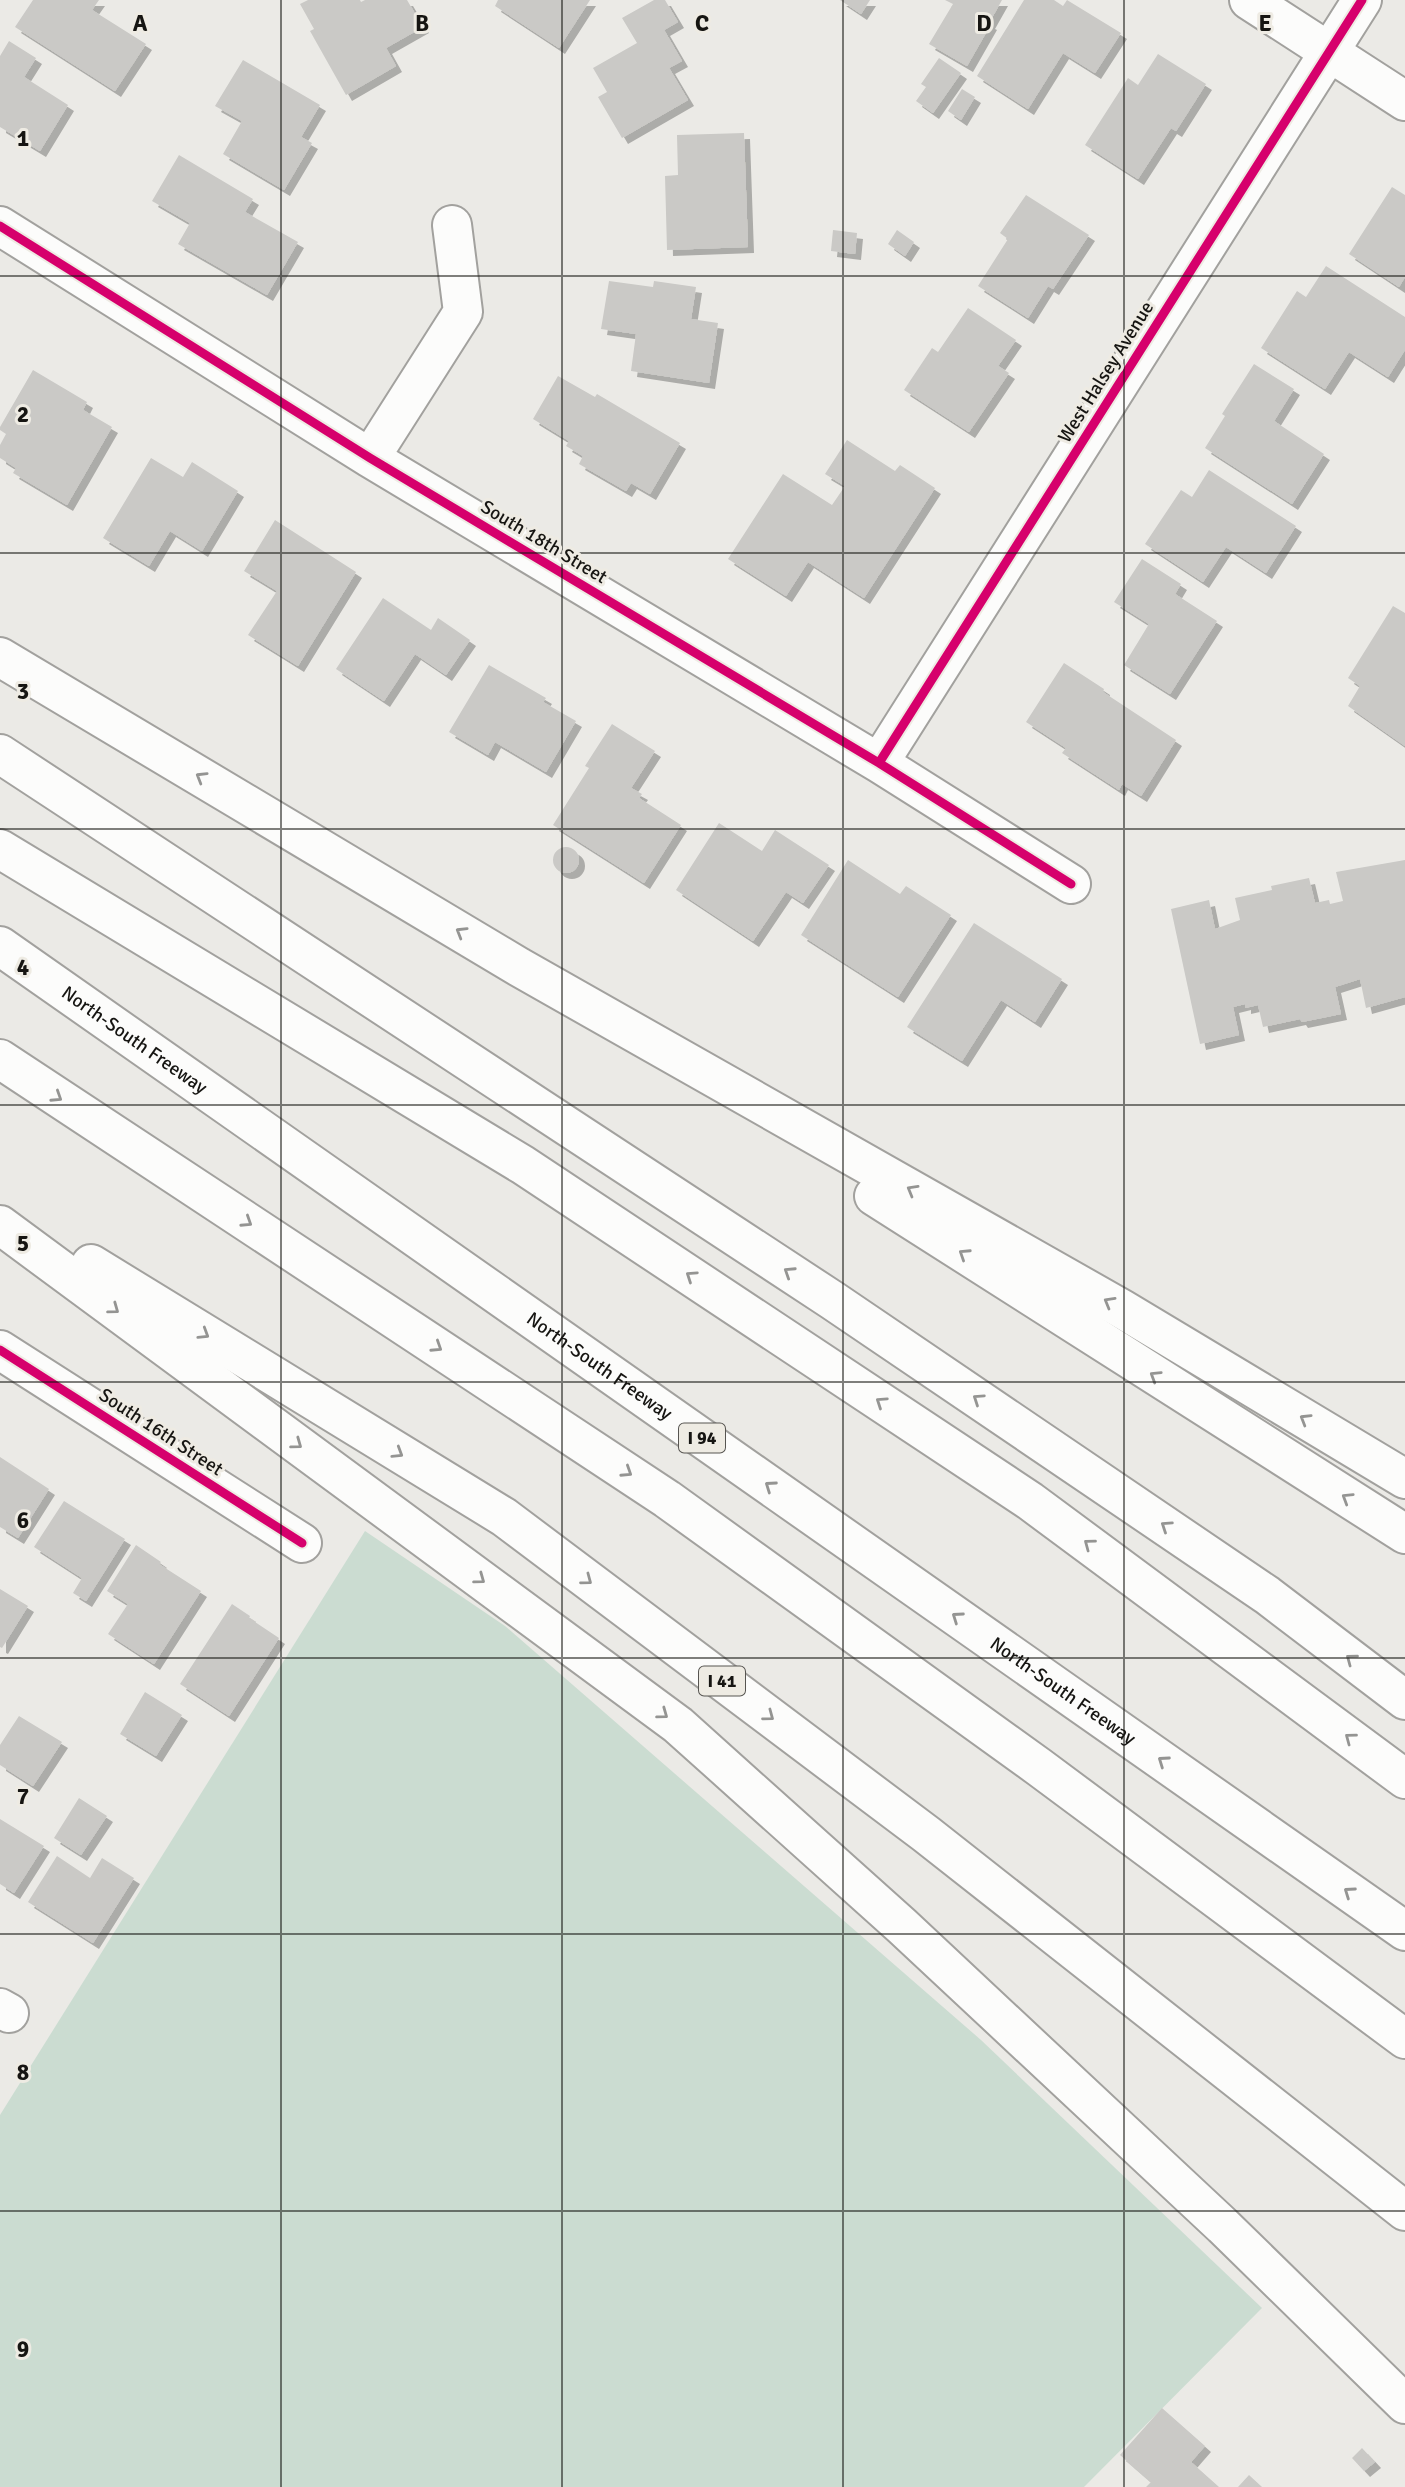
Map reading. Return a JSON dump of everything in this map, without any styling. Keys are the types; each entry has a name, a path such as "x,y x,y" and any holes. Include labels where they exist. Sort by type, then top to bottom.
{"main road":[{"path":"1249,0 1405,102"},
{"name":"West Halsey Avenue","path":"879,763 1362,0"},
{"path":"370,458 463,312 452,225"},
{"name":"South 18th Street","path":"0,226 370,458 879,763 1071,884"},
{"path":"0,657 520,967 1122,1309 1405,1479"},
{"path":"0,754 855,1316 1267,1594 1405,1700"},
{"path":"0,849 523,1165 673,1264 1030,1501 1405,1779"},
{"name":"North-South Freeway","path":"0,946 1405,1931"},
{"path":"520,967 1405,1534"},
{"path":"0,1059 667,1499 1039,1767 1405,2039"},
{"name":"I 41","path":"0,1208 504,1517 926,1833 1405,2211"},
{"path":"0,1225 678,1725 1093,2104 1223,2226 1405,2404"},
{"name":"South 16th Street","path":"0,1350 302,1543"}],"green space":[{"path":"365,1531 505,1626 981,2040 1262,2308 1084,2487 0,2487 0,2115"}],"building":[{"path":"33,0 99,0 92,10 146,44 115,91 15,27"},
{"path":"308,0 407,0 423,27 386,48 396,66 346,95 310,31 314,29 300,4"},
{"path":"498,0 590,0 559,48 495,6"},
{"path":"654,0 665,0 678,22 664,30 682,61 669,68 688,100 622,138 598,97 607,92 593,68 637,43 622,18"},
{"path":"840,0 870,0 861,14"},
{"path":"945,0 1002,0 967,66 929,44 953,4"},
{"path":"1024,0 1054,0 1063,6 1067,0 1121,33 1095,73 1063,53 1028,109 977,76"},
{"path":"9,41 36,58 24,77 68,105 40,151 0,127 0,56"},
{"path":"1158,54 1206,84 1176,131 1171,128 1138,179 1085,145 1128,78 1138,85"},
{"path":"939,58 961,73 933,113 916,101 926,87 921,84"},
{"path":"243,60 320,105 301,137 312,143 284,190 223,154 242,121 215,106"},
{"path":"962,89 975,97 961,120 948,111"},
{"path":"744,133 748,247 667,250 665,176 678,175 677,135"},
{"path":"179,155 253,199 245,212 298,242 267,295 178,244 190,223 152,201"},
{"path":"1392,187 1405,195 1405,277 1399,287 1349,254"},
{"path":"1026,195 1089,235 1053,289 1048,286 1028,318 978,286 1008,239 1000,233"},
{"path":"833,230 857,233 855,254 831,251"},
{"path":"897,230 914,242 905,256 888,244"},
{"path":"1326,266 1405,317 1405,350 1388,377 1349,352 1325,389 1261,348 1297,291 1306,297"},
{"path":"609,281 653,287 654,281 696,287 691,319 718,323 709,383 631,371 636,334 601,329"},
{"path":"968,308 1016,340 998,366 1009,373 969,432 904,390 932,348 938,352"},
{"path":"1254,364 1294,389 1274,421 1324,454 1292,504 1205,448 1225,416 1222,414"},
{"path":"33,370 87,402 83,410 112,427 67,505 13,473 16,468 0,458 0,445 6,434 0,427"},
{"path":"558,376 595,397 597,394 680,443 650,494 631,483 626,491 579,464 583,456 566,446 569,441 533,419"},
{"path":"847,440 895,471 900,465 935,488 864,598 808,562 786,596 728,559 783,474 832,505 845,486 825,474"},
{"path":"151,458 183,477 192,462 238,491 202,551 170,531 149,566 103,538"},
{"path":"1209,470 1296,526 1266,573 1226,547 1203,582 1145,544 1181,490 1192,497"},
{"path":"275,520 356,572 298,666 248,635 277,591 244,571"},
{"path":"1142,559 1181,584 1175,594 1217,621 1170,694 1124,665 1149,624 1114,602"},
{"path":"383,598 431,630 438,618 470,640 446,675 415,654 384,701 336,669"},
{"path":"1393,606 1405,613 1405,746 1348,706 1360,686 1348,678"},
{"path":"1064,663 1176,740 1141,796 1122,784 1119,790 1062,753 1066,748 1026,722"},
{"path":"489,665 546,698 543,702 576,721 546,772 495,742 488,755 449,732"},
{"path":"612,724 655,751 631,788 642,794 639,798 681,825 644,883 553,825 589,768 585,766"},
{"path":"719,823 762,851 775,830 829,865 803,903 786,892 753,941 676,890"},
{"path":"566,847 575,851 579,860 575,869 566,873 557,869 553,860 557,851"},
{"path":"848,860 900,894 906,886 951,915 898,997 801,935"},
{"path":"1405,860 1405,997 1366,1008 1360,979 1335,987 1341,1014 1263,1027 1258,1005 1245,1008 1245,1004 1233,1007 1239,1035 1200,1044 1171,909 1209,900 1215,929 1240,920 1235,898 1272,890 1271,886 1309,878 1315,903 1329,900 1330,904 1343,901 1336,872"},
{"path":"974,923 1062,979 1035,1022 1001,1000 962,1061 907,1027"},
{"path":"0,1457 49,1489 18,1538 0,1527"},
{"path":"64,1501 125,1539 86,1601 73,1593 82,1578 34,1547"},
{"path":"136,1545 161,1562 159,1564 201,1591 154,1664 108,1634 128,1604 107,1591"},
{"path":"0,1589 28,1606 2,1648 0,1647"},
{"path":"232,1604 279,1638 229,1716 180,1684"},
{"path":"145,1692 182,1715 156,1756 120,1734"},
{"path":"19,1716 62,1742 33,1786 0,1765 0,1745"},
{"path":"79,1798 107,1816 81,1855 54,1838"},
{"path":"0,1819 44,1846 14,1893 0,1884"},
{"path":"57,1856 90,1878 102,1858 134,1878 93,1943 28,1902"},
{"path":"1162,2408 1205,2446 1191,2462 1219,2487 1146,2487 1151,2482 1120,2455"},
{"path":"1362,2448 1375,2462 1364,2471 1352,2458"},
{"path":"1249,2475 1262,2487 1238,2487"}],"cycle path":[{"path":"879,763 1362,0"},
{"path":"0,226 370,458 879,763 1071,884"},
{"path":"0,1350 302,1543"}]}
